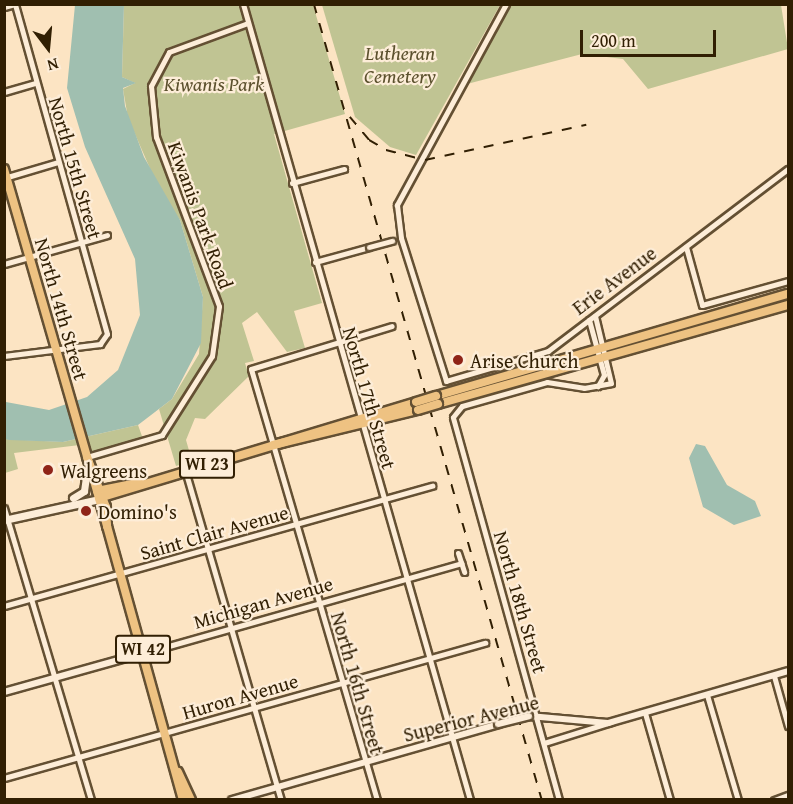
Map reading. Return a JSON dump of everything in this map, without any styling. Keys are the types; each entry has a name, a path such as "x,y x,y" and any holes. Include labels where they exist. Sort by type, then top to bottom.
{"main road":[{"name":"North 14th Street","path":"5,175 167,732 183,800"},
{"name":"WI 23","path":"98,495 417,406 600,347 789,294"},
{"name":"WI 23","path":"437,400 789,305"},
{"name":"North 14th Street","path":"87,457 87,470 98,495"},
{"path":"63,505 84,491 87,470"},
{"path":"73,498 98,495"},
{"path":"6,520 98,495"},
{"name":"North 14th Street","path":"178,772 190,800"}],"street":[{"path":"4,7 15,4"},
{"name":"North 15th Street","path":"15,4 35,83 81,242 105,339 56,350"},
{"name":"North 17th Street","path":"243,4 468,799"},
{"path":"315,262 401,238 396,213 402,195 506,4"},
{"name":"Kiwanis Park Road","path":"87,457 135,444 168,430 206,369 218,326 219,306 194,230 153,128 153,75 176,48 248,23"},
{"path":"4,92 35,83"},
{"path":"5,175 58,162"},
{"path":"292,183 344,169"},
{"name":"Erie Avenue","path":"401,238 443,378 457,382 534,358 595,316 789,169"},
{"path":"4,264 107,235"},
{"path":"686,247 702,305 789,281"},
{"path":"595,316 600,347"},
{"path":"589,320 603,357"},
{"path":"338,342 392,326"},
{"name":"North 16th Street","path":"338,342 251,367 377,800"},
{"path":"4,356 56,350"},
{"name":"North 18th Street","path":"559,800 455,412 548,382 598,386 613,381 603,357"},
{"path":"185,470 281,800"},
{"name":"Saint Clair Avenue","path":"4,606 432,486"},
{"path":"4,508 91,800"},
{"path":"458,553 464,572"},
{"name":"Michigan Avenue","path":"4,692 462,563"},
{"name":"Huron Avenue","path":"4,778 484,643"},
{"name":"Superior Avenue","path":"232,800 529,716 610,722 789,672"},
{"path":"774,676 789,726"},
{"path":"707,695 738,800"},
{"path":"645,713 670,800"},
{"path":"577,734 587,730 588,722"},
{"path":"544,743 610,722"},
{"path":"774,800 789,795"}],"green space":[{"name":"Lutheran Cemetery","path":"322,4 500,5 416,155 390,147 355,117"},
{"path":"512,4 781,5 788,49 648,89 623,59 582,54 467,84"},
{"name":"Kiwanis Park","path":"124,5 313,5 345,114 274,134 322,303 294,311 305,348 287,352 257,312 242,323 254,361 245,363 249,376 205,419 195,418 186,440 192,461 176,466 159,409 172,399 199,354 203,297 180,220 162,196 128,118 123,89 135,83 122,77"},
{"path":"138,425 143,439 93,453 88,444 14,453 18,469 5,473 5,439 63,442"}],"shaded area":[{"path":"75,5 124,5 122,77 136,83 123,88 125,106 144,157 180,220 203,297 201,343 172,399 138,425 63,442 9,440 5,439 6,402 49,410 87,397 118,370 140,315 135,259 85,147 67,88"},
{"path":"696,444 705,446 727,485 755,501 761,516 734,525 703,507 689,458"}],"railway":[{"path":"314,4 542,800"},
{"path":"350,117 369,140 386,150 425,160 586,125"}],"place":[{"name":"Arise Church","path":"458,360"},
{"name":"Walgreens","path":"48,470"},
{"name":"Domino's","path":"86,511"}]}
